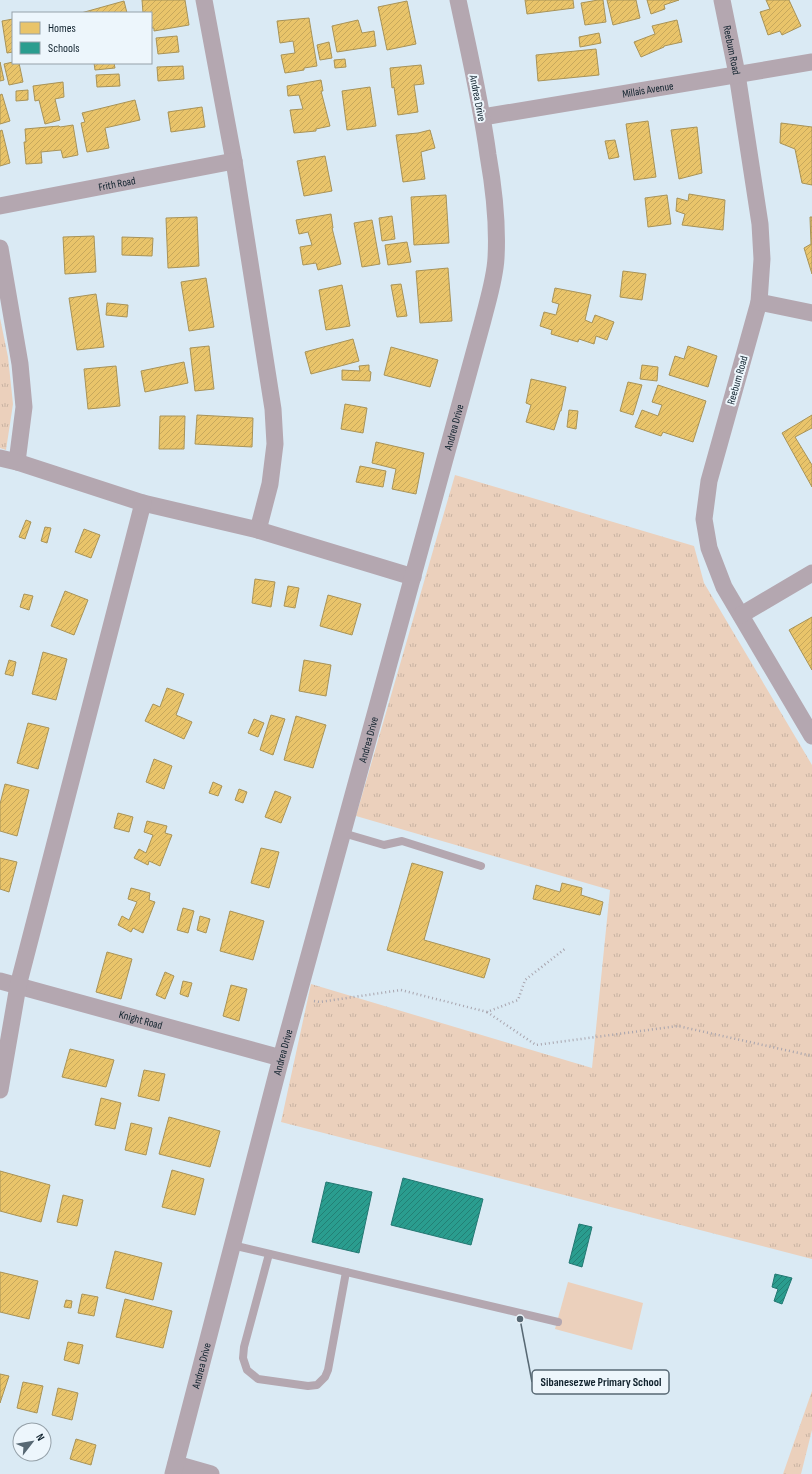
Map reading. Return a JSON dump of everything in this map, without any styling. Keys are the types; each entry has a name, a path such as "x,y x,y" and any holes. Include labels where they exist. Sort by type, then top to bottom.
{"street":[{"path":"204,0 234,161 273,409 275,444 270,484 258,530"},
{"name":"Andrea Drive","path":"175,1469 281,1058 483,320 496,259 494,190 483,117 458,0"},
{"name":"Reebum Road","path":"722,0 737,74 760,224 762,259 759,302 709,481 704,519 709,548 724,587 812,736"},
{"name":"Millais Avenue","path":"483,117 812,62"},
{"name":"Frith Road","path":"0,206 234,161"},
{"path":"0,248 20,364 24,407 17,462"},
{"path":"759,302 812,313"},
{"path":"0,458 17,462 143,503 258,530 413,577"},
{"path":"0,1090 18,986 143,503"},
{"path":"741,615 812,573"},
{"name":"Knight Road","path":"0,981 281,1058"},
{"path":"175,1469 211,1474"}],"lane":[{"path":"343,833 384,845 402,841 481,866"},
{"path":"232,1245 558,1322"},
{"path":"268,1254 244,1347 243,1358 248,1370 258,1379 308,1386 317,1385 325,1377 328,1370 346,1272"}],"path":[{"path":"487,1012 518,1000 525,980 566,948"},
{"path":"298,997 320,1002 401,990 487,1012 536,1045 678,1026 812,1056"}],"green space":[{"path":"0,318 8,357 13,404 6,450 0,448"},
{"path":"455,475 694,546 704,583 812,765 812,1259 281,1122 311,984 592,1068 610,890 356,816"},
{"path":"568,1282 643,1303 632,1350 555,1329"},
{"path":"812,1391 812,1430 801,1474 783,1474"}],"building: Homes":[{"path":"142,0 185,0 189,25 154,31 154,28 152,28 152,12 143,12"},
{"path":"525,0 573,0 574,8 527,14"},
{"path":"603,0 606,22 585,25 581,3"},
{"path":"607,0 636,0 640,18 613,25"},
{"path":"647,0 679,0 664,5 665,9 651,14"},
{"path":"766,0 789,0 801,26 782,35 780,31 768,35 760,12 770,9"},
{"path":"124,1 127,12 85,12"},
{"path":"407,1 416,44 387,50 378,7"},
{"path":"309,18 317,66 285,73 281,55 295,53 293,41 280,43 277,21"},
{"path":"12,19 12,52 7,53 2,21"},
{"path":"358,20 362,33 374,31 376,46 337,52 332,26"},
{"path":"677,20 682,42 664,46 641,57 634,42 655,34 652,26"},
{"path":"599,33 601,43 580,47 579,37"},
{"path":"177,36 179,52 158,54 156,38"},
{"path":"329,42 332,58 320,60 317,45"},
{"path":"596,49 599,75 538,81 536,55"},
{"path":"345,59 346,67 335,68 334,60"},
{"path":"0,62 4,80 0,81"},
{"path":"12,62 12,64 19,64 23,82 9,85 4,64"},
{"path":"94,64 114,64 115,68 95,70"},
{"path":"421,65 424,84 414,85 418,112 398,115 394,87 392,88 390,68"},
{"path":"183,66 184,79 158,81 157,67"},
{"path":"119,74 120,86 97,87 96,75"},
{"path":"321,80 323,91 321,91 330,126 316,129 316,131 294,133 290,110 303,109 299,95 288,96 287,86"},
{"path":"63,82 64,97 55,99 60,120 45,124 39,100 35,101 33,86"},
{"path":"370,87 376,126 347,130 342,91"},
{"path":"28,90 28,100 16,101 16,91"},
{"path":"2,94 10,121 0,124 0,95"},
{"path":"135,100 140,120 105,128 109,148 87,152 81,123 85,122 82,113"},
{"path":"202,107 205,127 171,132 168,112"},
{"path":"648,121 656,177 634,180 626,124"},
{"path":"781,123 812,127 812,185 802,183 795,149 780,143"},
{"path":"73,125 78,155 63,158 61,150 41,152 42,163 26,164 24,142 26,142 25,129"},
{"path":"697,127 702,173 679,179 671,130"},
{"path":"2,130 10,163 0,166 0,131"},
{"path":"430,130 435,148 421,152 425,179 403,182 396,135 418,133"},
{"path":"615,140 619,157 609,159 605,141"},
{"path":"325,156 332,191 304,196 297,161"},
{"path":"689,194 725,200 723,230 682,225 685,214 676,211 677,198 688,201"},
{"path":"446,195 449,243 414,245 411,197"},
{"path":"667,195 671,224 648,227 645,198"},
{"path":"331,214 332,228 341,264 318,270 316,263 303,265 300,247 312,245 308,232 299,234 296,220"},
{"path":"392,216 395,239 382,241 379,218"},
{"path":"197,217 199,266 168,268 166,218"},
{"path":"810,217 812,217 812,274 804,248 811,244"},
{"path":"372,220 380,264 362,267 354,223"},
{"path":"94,236 96,272 65,274 63,237"},
{"path":"122,237 153,238 152,256 122,255"},
{"path":"407,242 411,262 388,265 385,245"},
{"path":"448,268 452,321 420,323 416,271"},
{"path":"623,271 646,274 642,300 620,297"},
{"path":"206,278 214,327 189,331 181,282"},
{"path":"401,284 407,316 397,317 391,285"},
{"path":"342,285 350,326 326,330 319,290"},
{"path":"555,288 591,295 585,320 592,323 595,315 614,322 607,340 596,336 594,344 579,339 578,342 551,334 552,330 540,326 544,312 556,315 559,304 552,302"},
{"path":"96,294 104,347 77,350 69,298"},
{"path":"107,303 128,305 127,317 106,315"},
{"path":"353,339 359,361 311,374 305,352"},
{"path":"209,346 214,389 195,391 190,348"},
{"path":"688,346 717,356 708,387 669,375 675,356 684,359"},
{"path":"391,347 438,360 430,387 384,375"},
{"path":"184,362 188,383 145,392 141,371"},
{"path":"369,365 369,371 371,372 370,381 342,380 342,370 360,371 359,366"},
{"path":"642,365 658,367 657,381 640,379"},
{"path":"116,366 120,406 88,409 84,369"},
{"path":"531,379 566,387 561,411 554,430 526,422 531,405 526,403"},
{"path":"628,382 642,385 633,415 620,411"},
{"path":"658,385 706,401 693,442 663,432 661,436 635,427 642,410 658,416 662,405 652,402"},
{"path":"345,404 367,408 363,433 341,429"},
{"path":"569,410 578,411 576,429 567,427"},
{"path":"197,415 253,418 252,447 195,444"},
{"path":"812,415 812,428 795,437 812,465 812,487 782,433"},
{"path":"160,416 185,416 184,449 159,449"},
{"path":"376,442 424,453 416,494 392,489 396,469 372,463"},
{"path":"360,466 386,471 383,487 356,482"},
{"path":"26,520 31,522 25,539 19,537"},
{"path":"45,527 51,528 47,543 41,541"},
{"path":"84,529 100,535 91,558 75,552"},
{"path":"255,579 275,582 271,607 252,603"},
{"path":"288,586 299,588 295,608 284,606"},
{"path":"65,591 88,600 74,635 51,626"},
{"path":"24,594 33,596 29,610 20,607"},
{"path":"328,595 361,604 352,635 320,626"},
{"path":"812,617 812,670 789,630"},
{"path":"43,652 67,659 56,700 32,694"},
{"path":"9,660 16,662 13,676 5,674"},
{"path":"304,660 331,665 326,696 299,691"},
{"path":"167,688 184,694 176,715 192,722 184,739 145,721 153,704 160,707"},
{"path":"271,715 285,719 273,755 260,750"},
{"path":"296,716 326,725 313,768 284,760"},
{"path":"254,719 264,723 258,737 248,733"},
{"path":"28,723 49,728 38,769 17,763"},
{"path":"154,759 172,766 164,789 146,782"},
{"path":"213,782 222,786 218,796 209,793"},
{"path":"5,784 29,790 17,836 0,831 0,804"},
{"path":"239,789 247,792 243,803 235,800"},
{"path":"275,791 291,797 281,823 265,817"},
{"path":"118,813 133,817 129,832 114,828"},
{"path":"147,821 167,826 165,833 172,835 160,866 149,861 148,865 134,858 139,849 146,853 153,835 144,832"},
{"path":"261,848 279,852 269,888 251,883"},
{"path":"0,858 17,862 9,892 0,889"},
{"path":"412,863 443,872 424,940 490,959 484,978 387,950"},
{"path":"562,883 582,888 581,895 603,902 600,915 533,899 536,885 560,892"},
{"path":"131,888 150,893 149,900 155,902 143,933 133,928 131,932 118,925 122,916 129,920 137,902 128,899"},
{"path":"183,908 194,911 188,933 177,930"},
{"path":"230,911 264,921 253,960 220,951"},
{"path":"200,916 210,919 206,933 197,930"},
{"path":"107,952 132,959 121,999 96,992"},
{"path":"165,972 174,976 165,999 156,995"},
{"path":"183,981 192,983 188,997 180,994"},
{"path":"231,985 247,989 239,1021 223,1016"},
{"path":"70,1049 114,1060 106,1087 62,1077"},
{"path":"144,1070 165,1074 159,1101 138,1096"},
{"path":"101,1098 121,1103 115,1129 95,1125"},
{"path":"169,1117 220,1131 210,1167 159,1154"},
{"path":"131,1123 152,1128 146,1155 125,1150"},
{"path":"172,1170 204,1179 195,1215 162,1207"},
{"path":"0,1171 50,1185 41,1222 0,1211"},
{"path":"63,1195 83,1200 77,1226 57,1222"},
{"path":"115,1251 162,1263 153,1300 106,1288"},
{"path":"0,1272 38,1281 29,1319 0,1312"},
{"path":"82,1294 98,1297 94,1316 78,1313"},
{"path":"125,1299 172,1311 163,1348 116,1337"},
{"path":"66,1300 72,1301 71,1308 64,1307"},
{"path":"68,1342 83,1345 79,1364 64,1360"},
{"path":"0,1374 9,1376 0,1403"},
{"path":"23,1382 43,1386 37,1413 17,1408"},
{"path":"58,1388 78,1393 72,1420 52,1415"},
{"path":"76,1439 96,1445 91,1465 70,1459"}],"building: Schools":[{"path":"403,1178 483,1199 471,1245 391,1225"},
{"path":"326,1182 372,1192 359,1253 312,1242"},
{"path":"579,1224 592,1227 582,1267 569,1263"},
{"path":"775,1274 792,1278 782,1304 774,1301 778,1289 772,1287"}],"place":[{"name":"Sibanesezwe Primary School","path":"520,1319"}]}
